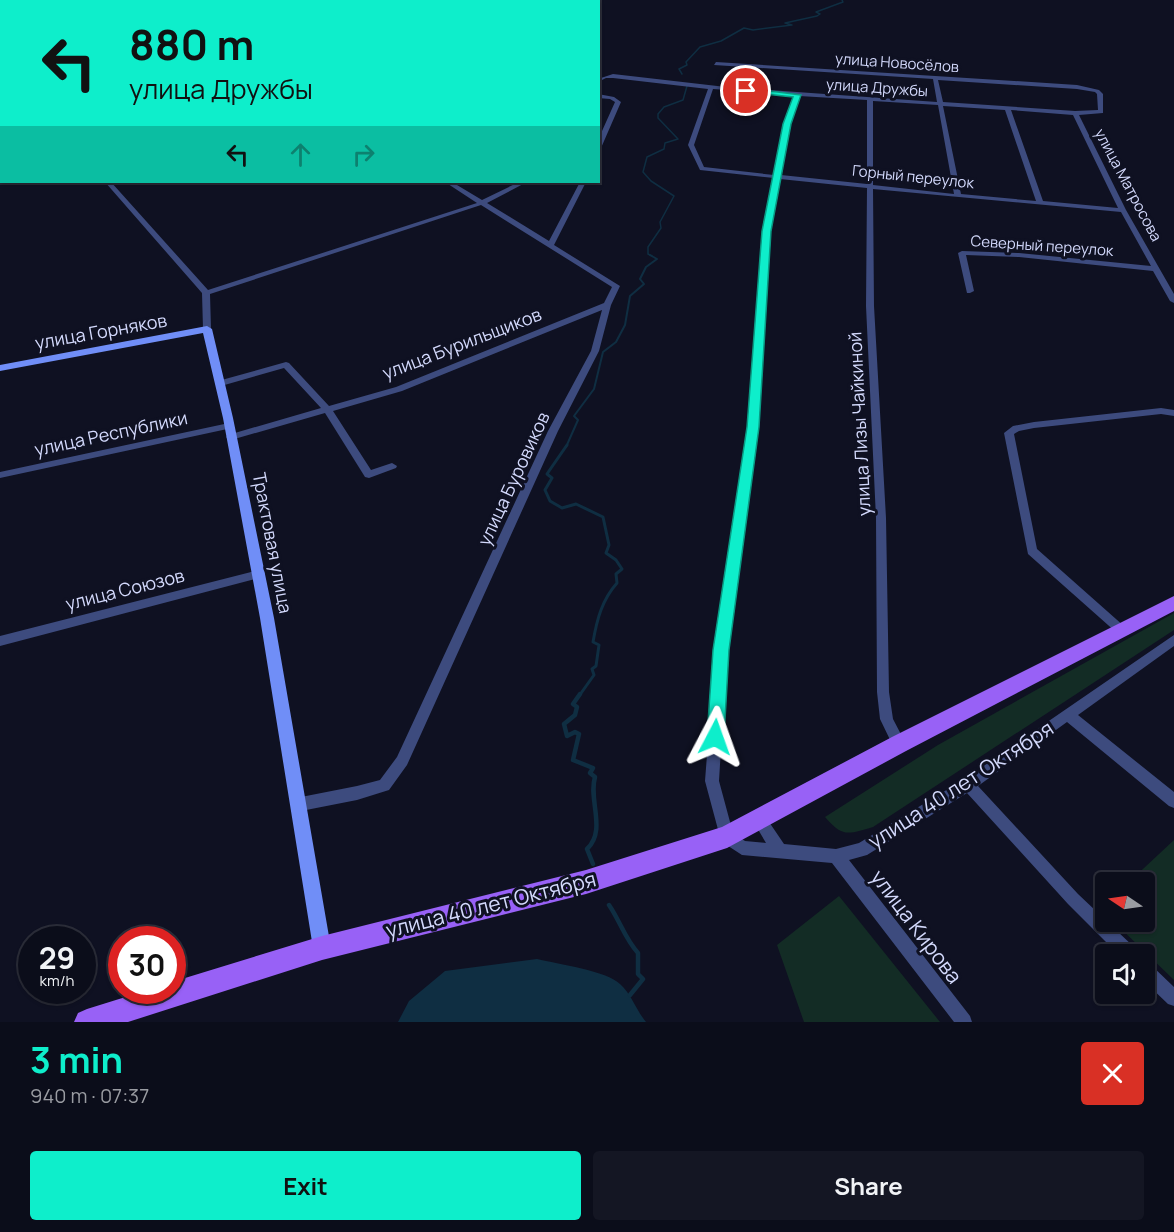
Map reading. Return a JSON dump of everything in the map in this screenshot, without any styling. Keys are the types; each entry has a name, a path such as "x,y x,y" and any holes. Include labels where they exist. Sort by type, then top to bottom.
{"main road":[{"name":"улица 40 лет Октября","path":"87,1022 322,948 586,882 727,837 898,744 1174,603"}],"street":[{"name":"улица Новосёлов","path":"716,64 1077,87"},
{"name":"улица Дружбы","path":"600,80 605,76 797,95 1075,113 1101,112 1102,99 1097,91 1077,87"},
{"path":"935,77 958,196"},
{"name":"Горный переулок","path":"711,87 691,145 695,159 702,169 958,196 1123,210"},
{"path":"727,837 712,781 721,650 753,427 767,231 787,124 797,95"},
{"path":"600,96 612,98 618,102 600,143"},
{"name":"улица Лизы Чайкиной","path":"870,99 870,306 881,518 883,692 887,719 898,744"},
{"path":"1008,109 1040,203"},
{"name":"улица Матросова","path":"1075,113 1123,210 1174,302"},
{"path":"109,183 185,266 206,293 482,203 521,183"},
{"name":"улица Буровиков","path":"301,804 357,793 384,784 402,761 553,431 595,351 607,305 616,286 449,183"},
{"path":"550,246 582,183"},
{"name":"Северный переулок","path":"970,291 962,253 1019,255 1157,269"},
{"name":"Трактовая улица","path":"206,293 207,329 221,383 259,574 301,804 322,948"},
{"name":"улица Бурильщиков","path":"230,431 327,409 399,388 607,305"},
{"name":"улица Горняков","path":"0,368 207,329"},
{"path":"221,383 286,365 327,409 369,475 392,466"},
{"path":"1121,630 1032,551 1009,433 1016,428 1034,425 1161,411 1174,413"},
{"name":"улица Республики","path":"0,475 230,431"},
{"name":"улица Союзов","path":"0,641 259,574"},
{"name":"улица 40 лет Октября","path":"727,837 742,848 836,856 862,850 968,785 1174,640"},
{"path":"1068,716 1174,801"},
{"path":"968,785 1073,899 1118,944"},
{"path":"760,821 780,851"},
{"name":"улица Кирова","path":"836,856 964,1022"},
{"path":"1155,980 1174,998"}],"green space":[{"path":"1174,613 1174,630 873,827 846,832 831,824 825,817 938,745"},
{"path":"1174,840 1174,980 1155,962 1155,944 1137,944 1124,932 1155,932 1155,872 1140,872"},
{"path":"839,896 940,1022 804,1022 777,945"}],"water":[{"path":"537,959 614,979 628,993 646,1022 398,1022 409,1001 445,971"}],"waterway":[{"path":"682,74 679,69 687,65 686,62 700,47 721,41 744,28 753,30 792,25 785,23 817,16 820,14 816,12 843,2 842,0"},
{"path":"650,255 648,247 661,228 660,222 674,196 651,181 643,172 647,157 664,149 665,143 678,139 658,118 658,114 664,107 683,100 687,86"},
{"path":"567,445 578,420 574,416 594,389 603,352 616,342 625,325 630,296 644,284 640,279 646,267 657,259 650,255"},
{"path":"567,445 547,474 552,478 545,490 550,501 562,508 576,504 603,517 609,545 606,553 616,560 622,569 616,574 617,583 604,603 596,625 593,642 599,645 596,666 592,669 594,675 579,696"},
{"path":"580,694 573,704 577,707 575,715 564,724 567,736 575,732 579,734 573,760 593,768 590,773 595,777 593,786 596,833 587,849 593,864"},
{"path":"609,905 638,953 638,974 643,979 630,995"}],"route":[{"path":"715,737 721,650 753,427 767,231 787,124 797,95 746,91"}]}
